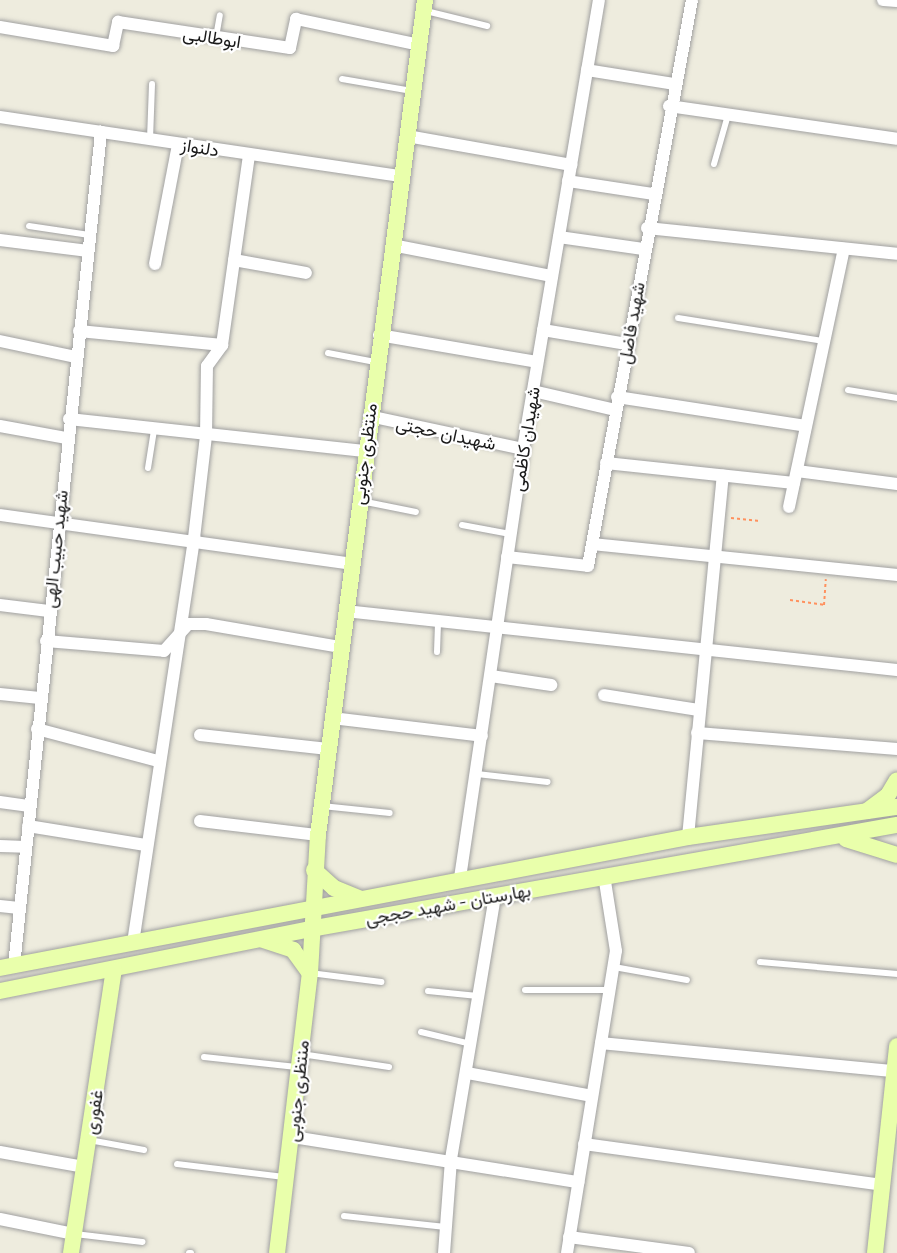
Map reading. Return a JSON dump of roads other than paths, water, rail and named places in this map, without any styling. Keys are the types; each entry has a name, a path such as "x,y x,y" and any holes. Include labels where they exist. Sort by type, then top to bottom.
{"main road":[{"name":"منتظری جنوبی","path":"277,1253 301,1061 309,973 314,870 321,806 375,363 424,5"},
{"path":"862,814 888,795 897,780"},
{"name":"بهارستان - شهید حججی","path":"7,967 688,837 862,814 897,807"},
{"name":"بهارستان - شهید حججی","path":"0,991 310,929 603,875 824,841 897,825"},
{"path":"824,841 847,839 897,855"},
{"path":"314,870 334,888 359,898"},
{"path":"262,939 293,950 309,973"},
{"name":"غفوری","path":"71,1253 114,970"},
{"path":"875,1253 897,1046"}],"street":[{"name":"شهیدان کاظمی","path":"460,879 523,449 599,0"},
{"name":"شهید فاضل","path":"507,557 588,566 669,106 692,0"},
{"path":"883,0 897,2"},
{"name":"ابوطالبی","path":"0,27 113,46 118,22 290,48 296,19 419,45"},
{"path":"587,70 674,84"},
{"path":"669,106 897,139"},
{"name":"دلنواز","path":"0,117 401,176"},
{"name":"شهید حبیب الهی","path":"7,967 19,908 26,847 58,521 101,132"},
{"path":"406,136 571,165"},
{"path":"155,264 178,144"},
{"path":"133,943 145,845 194,538 206,436 207,366 222,345 249,155"},
{"path":"568,181 653,194"},
{"path":"647,228 897,254"},
{"path":"559,237 644,249"},
{"path":"0,240 88,251"},
{"path":"392,245 552,276"},
{"path":"789,507 844,249"},
{"path":"234,260 306,273"},
{"path":"543,330 627,344"},
{"path":"79,331 222,345"},
{"path":"379,335 537,363"},
{"path":"0,340 76,357"},
{"path":"533,391 616,404 806,426"},
{"name":"شهیدان حجتی","path":"369,416 523,449"},
{"path":"69,419 206,436 364,451"},
{"path":"0,426 67,438"},
{"path":"606,463 723,476 796,477 897,484"},
{"path":"688,837 723,476"},
{"path":"0,514 194,538 351,564"},
{"path":"592,544 715,560 897,575"},
{"path":"0,604 49,611"},
{"path":"345,611 705,652 897,670"},
{"path":"46,641 164,651 179,640 188,624 206,624 341,647"},
{"path":"491,676 551,685"},
{"path":"0,694 40,698"},
{"path":"604,694 699,710"},
{"path":"332,718 482,736"},
{"path":"37,729 158,761"},
{"path":"697,733 897,749"},
{"path":"200,735 328,750"},
{"path":"0,802 30,806"},
{"path":"200,821 318,836"},
{"path":"27,826 145,845"},
{"path":"0,846 26,847"},
{"path":"567,1253 616,951 603,875"},
{"path":"446,1253 445,1227 451,1159 495,896"},
{"path":"0,906 19,908"},
{"path":"601,1043 894,1071"},
{"path":"467,1073 592,1096"},
{"path":"293,1137 451,1159 578,1182"},
{"path":"584,1144 882,1185"},
{"path":"0,1152 84,1167"},
{"path":"0,1219 74,1234"},
{"path":"569,1237 689,1253"}],"lane":[{"path":"424,5 487,26"},
{"path":"216,37 220,15"},
{"path":"342,79 413,91"},
{"path":"150,140 152,84"},
{"path":"714,164 728,114"},
{"path":"28,226 89,235"},
{"path":"678,318 824,342"},
{"path":"328,353 375,363"},
{"path":"848,390 897,398"},
{"path":"148,468 153,429"},
{"path":"358,500 416,512"},
{"path":"462,525 511,534"},
{"path":"436,652 438,621"},
{"path":"477,774 548,782"},
{"path":"321,806 390,813"},
{"path":"760,962 897,974"},
{"path":"613,967 687,980"},
{"path":"309,973 381,982"},
{"path":"525,990 609,990"},
{"path":"428,991 479,997"},
{"path":"421,1032 471,1044"},
{"path":"204,1057 389,1067"},
{"path":"88,1140 144,1150"},
{"path":"177,1164 287,1178"},
{"path":"344,1216 445,1227"},
{"path":"74,1234 143,1242"}]}
